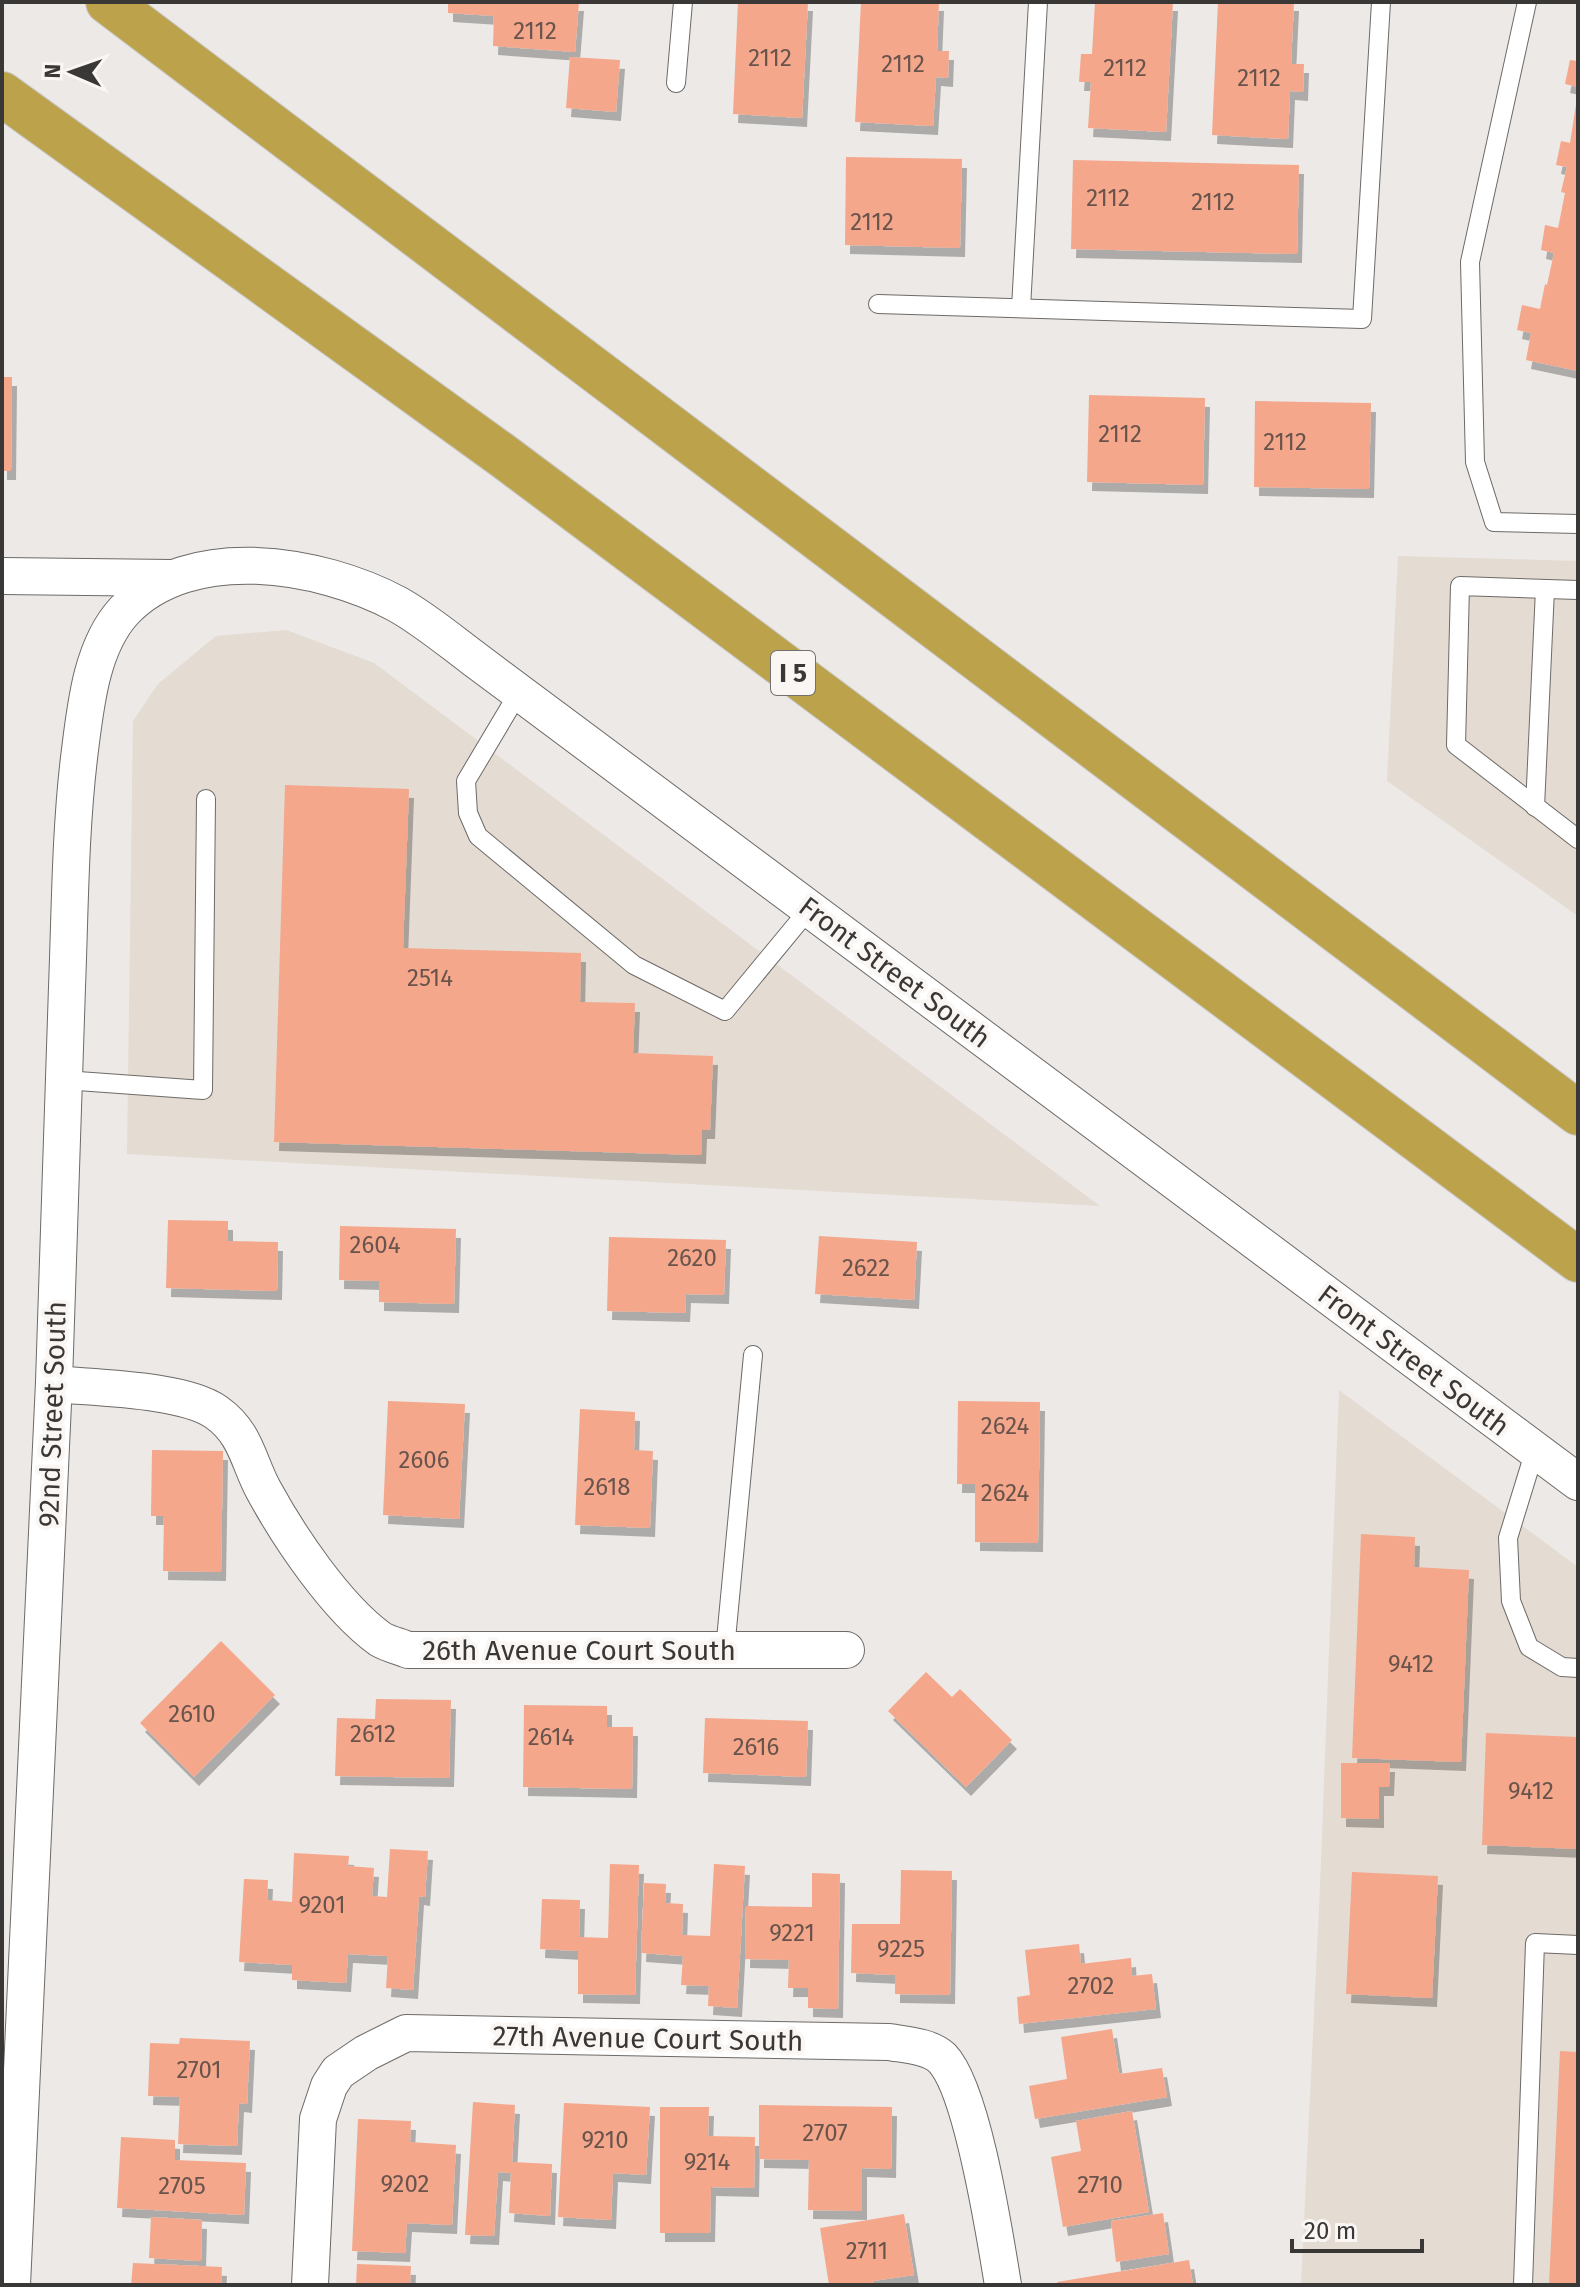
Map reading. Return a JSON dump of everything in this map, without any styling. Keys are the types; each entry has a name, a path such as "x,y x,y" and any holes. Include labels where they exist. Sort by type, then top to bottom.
{"highway":[{"path":"108,2 1578,1113"},
{"name":"I 5","path":"2,94 506,458 1578,1260"}],"street":[{"name":"Front Street South","path":"172,578 228,565 293,570 363,589 410,613 1578,1482"},
{"path":"2,576 172,578"},
{"name":"92nd Street South","path":"12,2285 12,2026 54,1384 70,896 78,766 87,704 99,656 123,612 146,593 172,578"},
{"name":"26th Avenue Court South","path":"54,1384 190,1400 215,1411 236,1430 252,1459 262,1488 299,1546 344,1607 382,1640 408,1650 846,1650"},
{"name":"27th Avenue Court South","path":"310,2285 318,2119 329,2086 338,2072 366,2053 406,2033 889,2042 926,2049 942,2058 954,2078 971,2125 1003,2285"}],"lane":[{"path":"676,83 683,2"},
{"path":"1021,308 1038,2"},
{"path":"878,304 1362,319 1381,2"},
{"path":"1527,2 1470,262 1475,462 1494,522 1578,524"},
{"path":"1578,590 1460,586 1456,745 1578,839"},
{"path":"1535,807 1545,589"},
{"path":"519,692 466,781 468,813 478,836 634,965 725,1011 810,908"},
{"path":"64,1080 203,1090 206,799"},
{"path":"725,1650 753,1355"},
{"path":"1535,1450 1508,1538 1511,1601 1529,1647 1562,1667 1578,1668"},
{"path":"1523,2285 1535,1943 1578,1945"}],"shaded area":[{"path":"1398,556 1578,561 1578,916 1387,781"},
{"path":"286,630 374,663 1100,1206 127,1154 133,721 158,684 216,636"},
{"path":"1339,1390 1578,1567 1578,2285 1301,2285"}],"building":[{"path":"448,2 579,2 575,52 493,46 494,16 448,13"},
{"path":"738,2 808,2 802,118 733,114"},
{"path":"861,2 939,2 937,51 949,51 948,78 936,77 933,126 855,122"},
{"path":"1095,2 1173,2 1166,132 1088,128 1091,82 1079,82 1081,54 1092,54"},
{"path":"1218,2 1294,2 1291,64 1304,64 1303,92 1290,91 1288,139 1212,135"},
{"path":"570,57 620,60 616,112 566,108"},
{"path":"1570,60 1578,61 1578,87 1565,84"},
{"path":"1577,98 1578,371 1526,360 1531,333 1517,330 1522,305 1540,309 1547,285 1554,253 1541,250 1545,225 1558,228 1567,167 1556,165 1561,141 1570,143"},
{"path":"846,157 962,159 960,248 845,245"},
{"path":"1073,160 1299,165 1297,254 1071,249"},
{"path":"2,377 12,377 11,471 2,471"},
{"path":"1089,395 1205,398 1203,485 1087,482"},
{"path":"1255,401 1371,403 1369,489 1254,487"},
{"path":"285,785 409,789 403,948 581,953 580,1002 635,1003 633,1053 713,1056 710,1130 702,1130 701,1155 274,1142"},
{"path":"168,1220 228,1221 228,1241 278,1242 277,1291 166,1288"},
{"path":"340,1226 456,1229 454,1304 379,1302 379,1281 339,1280"},
{"path":"819,1236 917,1242 914,1300 815,1294"},
{"path":"609,1237 726,1240 724,1295 686,1294 685,1313 607,1311"},
{"path":"388,1401 465,1404 459,1519 383,1515"},
{"path":"958,1401 1040,1402 1038,1543 975,1542 975,1484 957,1484"},
{"path":"580,1409 635,1412 634,1450 653,1451 650,1528 575,1525"},
{"path":"152,1450 223,1451 221,1572 163,1571 164,1516 151,1516"},
{"path":"1361,1534 1415,1537 1414,1567 1469,1570 1461,1762 1352,1758"},
{"path":"221,1641 275,1695 194,1777 140,1723"},
{"path":"926,1672 952,1697 960,1689 1012,1740 966,1787 888,1711"},
{"path":"376,1699 451,1700 449,1778 335,1776 337,1718 375,1719"},
{"path":"524,1705 607,1706 607,1727 633,1727 632,1789 523,1787"},
{"path":"705,1718 808,1721 806,1777 703,1773"},
{"path":"1486,1733 1578,1737 1578,1849 1482,1845"},
{"path":"1341,1763 1390,1763 1389,1787 1379,1787 1379,1819 1341,1818"},
{"path":"390,1849 428,1851 425,1897 419,1896 413,1990 386,1988 388,1956 348,1954 346,1983 292,1980 292,1965 239,1962 244,1879 268,1880 267,1900 292,1902 294,1853 349,1856 348,1866 374,1868 372,1896 387,1897"},
{"path":"610,1864 639,1865 635,1995 578,1994 578,1951 540,1949 542,1899 580,1900 579,1937 608,1938"},
{"path":"714,1864 745,1866 737,2008 708,2006 709,1986 681,1985 683,1956 641,1953 644,1883 666,1884 665,1903 683,1904 682,1935 710,1936"},
{"path":"901,1870 952,1871 950,1995 895,1994 895,1975 851,1973 852,1924 900,1924"},
{"path":"1352,1872 1438,1876 1432,1998 1346,1994"},
{"path":"812,1873 840,1874 838,2009 808,2008 808,1988 788,1988 789,1960 745,1959 746,1906 812,1907"},
{"path":"1079,1944 1081,1964 1131,1958 1132,1976 1152,1974 1156,2009 1019,2024 1017,1997 1030,1995 1025,1950"},
{"path":"1112,2029 1119,2074 1162,2068 1167,2097 1035,2119 1029,2086 1067,2079 1061,2037"},
{"path":"180,2038 250,2041 247,2104 239,2103 237,2146 178,2144 180,2097 148,2096 150,2043 179,2044"},
{"path":"1560,2051 1578,2052 1578,2285 1549,2285"},
{"path":"473,2102 515,2105 512,2162 552,2164 550,2216 509,2213 511,2173 498,2172 494,2236 465,2235"},
{"path":"564,2103 650,2107 646,2175 613,2173 611,2220 558,2217"},
{"path":"759,2105 892,2107 891,2169 862,2168 862,2211 808,2210 809,2160 759,2159"},
{"path":"660,2107 709,2107 708,2136 755,2137 754,2188 711,2187 710,2233 660,2233"},
{"path":"1132,2111 1149,2212 1063,2227 1051,2157 1081,2151 1076,2121"},
{"path":"358,2119 411,2121 410,2142 456,2145 452,2225 407,2223 405,2253 352,2251"},
{"path":"121,2137 175,2140 175,2160 246,2163 244,2215 117,2208"},
{"path":"1163,2213 1169,2254 1116,2262 1111,2221"},
{"path":"904,2214 914,2275 873,2281 874,2285 829,2285 820,2228"},
{"path":"151,2217 202,2220 201,2261 149,2258"},
{"path":"1189,2260 1193,2285 1058,2285 1057,2282"},
{"path":"133,2263 222,2267 221,2285 131,2285"},
{"path":"357,2264 411,2266 410,2285 356,2285"}]}
